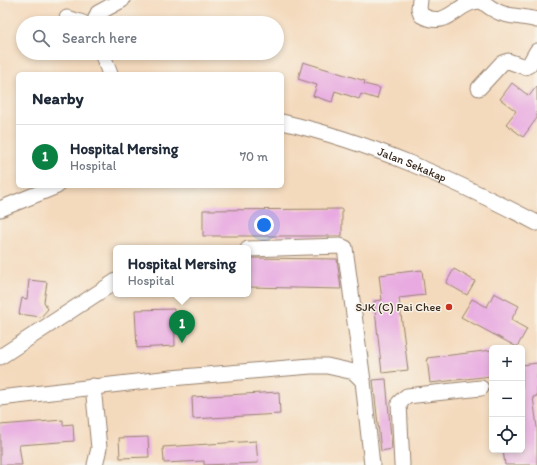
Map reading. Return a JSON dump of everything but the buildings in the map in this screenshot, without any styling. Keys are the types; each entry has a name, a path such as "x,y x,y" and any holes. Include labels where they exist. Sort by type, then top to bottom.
{"street":[{"path":"97,16 98,13 122,0"},
{"path":"420,0 419,8 421,15 430,20 441,20 474,1 482,0 494,11 537,20"},
{"path":"479,88 502,63 508,61 526,67 529,65 537,51"},
{"path":"105,60 109,72"},
{"name":"Jalan Sekakap","path":"284,123 348,140 432,173 487,197 537,223"},
{"path":"0,209 52,188"},
{"path":"251,249 340,246 345,248 363,381 372,465"},
{"path":"0,357 113,283"},
{"path":"0,398 92,386 311,366 327,366 354,372 363,381"},
{"path":"92,386 99,448 96,465"},
{"path":"402,465 398,403 408,396 481,388"}],"place":[{"name":"SJK (C) Pai Chee","path":"449,307"},
{"name":"Hospital Mersing","path":"182,343"}]}
